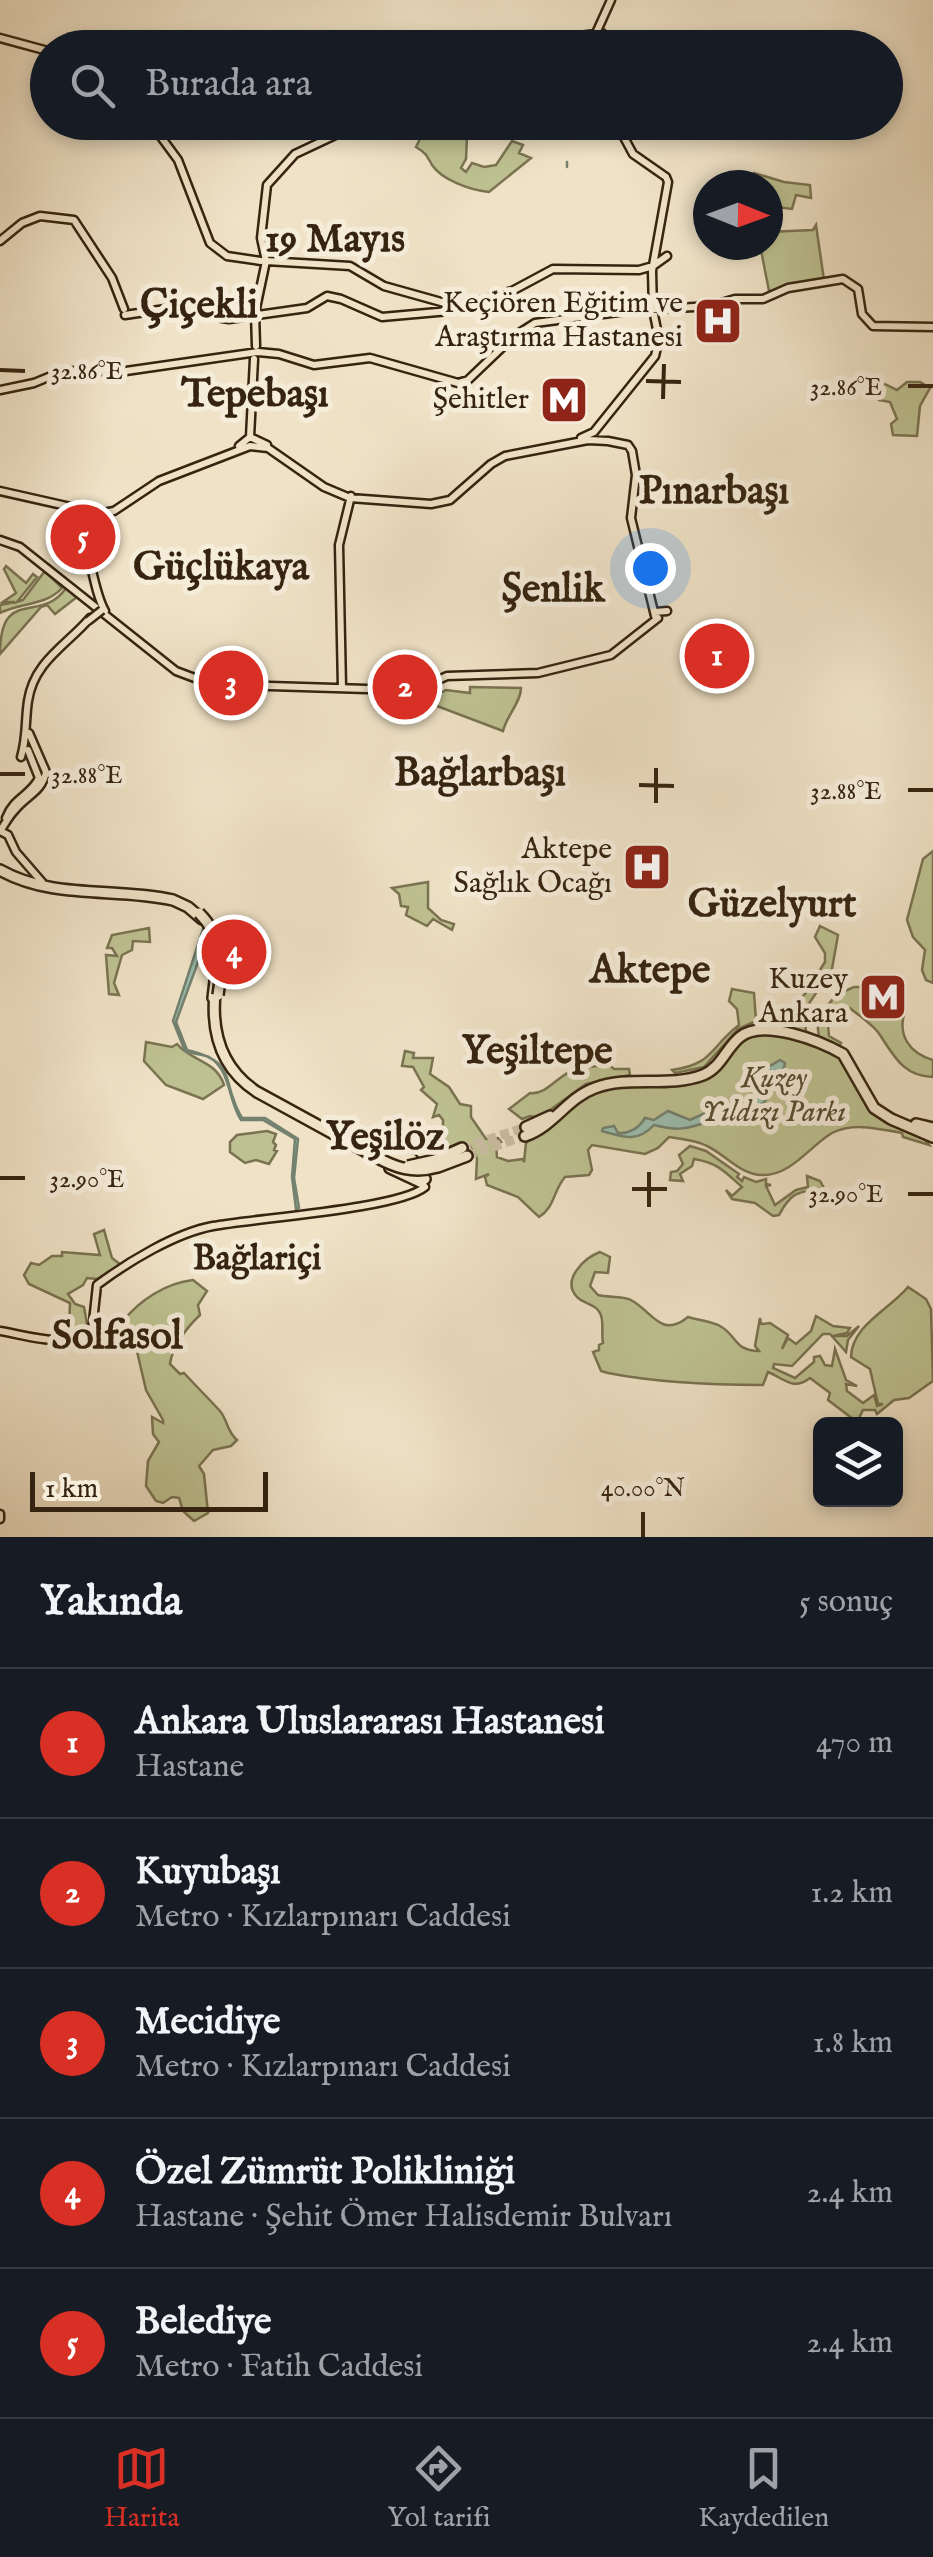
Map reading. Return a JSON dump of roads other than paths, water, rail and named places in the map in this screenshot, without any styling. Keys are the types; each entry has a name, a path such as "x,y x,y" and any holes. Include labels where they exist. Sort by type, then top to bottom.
{"highway":[{"path":"0,867 32,875 42,882 160,894 186,901 216,930 220,959 212,1004 216,1026 224,1051 252,1086 375,1155 406,1166 441,1162 464,1152"},
{"path":"0,867 34,885 173,900 202,918 217,947 216,1026"},
{"path":"202,918 220,959"},
{"path":"526,1132 544,1128 573,1100 596,1087 706,1072 742,1031 758,1024 825,1044 848,1056 875,1104 933,1135"},
{"path":"323,1126 378,1151 412,1159"},
{"path":"323,1126 350,1146 423,1184"},
{"path":"404,1174 415,1170 412,1159"},
{"path":"412,1159 423,1184"},
{"path":"423,1184 422,1160 441,1162"},
{"path":"423,1184 441,1162"}],"main road":[{"path":"599,30 612,1"},
{"path":"0,38 30,47"},
{"path":"163,140 178,160 210,243 227,256 350,266 374,282 434,300 449,310"},
{"path":"255,346 254,315 264,261 264,195 272,178 296,154 325,140"},
{"path":"594,436 655,356 659,340 652,264 667,180 634,154 628,140"},
{"path":"0,242 22,223 40,216 71,219 82,228 109,276"},
{"path":"125,315 199,304 222,318 306,310 329,300 382,321 465,306 512,291 553,268 635,270 667,256 658,255 655,249"},
{"path":"635,270 653,285"},
{"path":"0,390 63,370 119,372 266,352 314,365 370,358 458,383 468,380 513,337 535,323 716,304 734,296 764,295 829,282 844,281 857,287 862,314 873,326 933,327"},
{"path":"640,310 656,319"},
{"path":"253,441 255,358"},
{"path":"0,491 85,514 112,509 158,479 253,441 324,486 352,497 438,501 454,494 502,454 594,436 629,444 634,450 637,478 633,518 658,614 610,653 519,673 450,674 426,683 393,687 239,682 187,674 20,548 0,540"},
{"path":"344,687 339,545 352,497"},
{"path":"65,508 75,516 81,531 101,609"},
{"path":"81,531 85,514"},
{"path":"82,597 92,596 95,590"},
{"path":"32,875 2,827 43,785 46,772 29,745 29,696 40,668 56,648 101,609"},
{"path":"21,757 29,745"},
{"path":"0,1329 70,1337 87,1330 97,1285 168,1241 216,1226 388,1200 423,1184"},
{"path":"0,1329 61,1340 78,1338 92,1331 92,1314"}],"waterway":[{"path":"567,162 567,167"}],"tunnel":[{"path":"462,1148 526,1127"},
{"path":"467,1156 525,1136"}],"place":[{"name":"Keçiören Eğitim ve Araştırma Hastanesi","path":"718,321"},
{"name":"Şehitler","path":"564,400"},
{"name":"Belediye","path":"83,537"},
{"name":"Ankara Uluslararası Hastanesi","path":"717,656"},
{"name":"Mecidiye","path":"231,683"},
{"name":"Kuyubaşı","path":"405,687"},
{"name":"Aktepe Sağlık Ocağı","path":"647,867"},
{"name":"Özel Zümrüt Polikliniği","path":"234,952"},
{"name":"Kuzey Ankara","path":"883,997"}],"district":[{"name":"19 Mayıs","path":"335,240"},
{"name":"Çiçekli","path":"199,306"},
{"name":"Tepebaşı","path":"255,395"},
{"name":"Pınarbaşı","path":"714,492"},
{"name":"Güçlükaya","path":"221,568"},
{"name":"Şenlik","path":"553,590"},
{"name":"Bağlarbaşı","path":"480,774"},
{"name":"Güzelyurt","path":"772,905"},
{"name":"Aktepe","path":"650,971"},
{"name":"Yeşiltepe","path":"537,1052"},
{"name":"Yeşilöz","path":"385,1138"},
{"name":"Bağlariçi","path":"257,1259"},
{"name":"Solfasol","path":"117,1337"}],"park label":[{"name":"Kuzey Yıldızı Parkı","path":"774,1096"}]}
